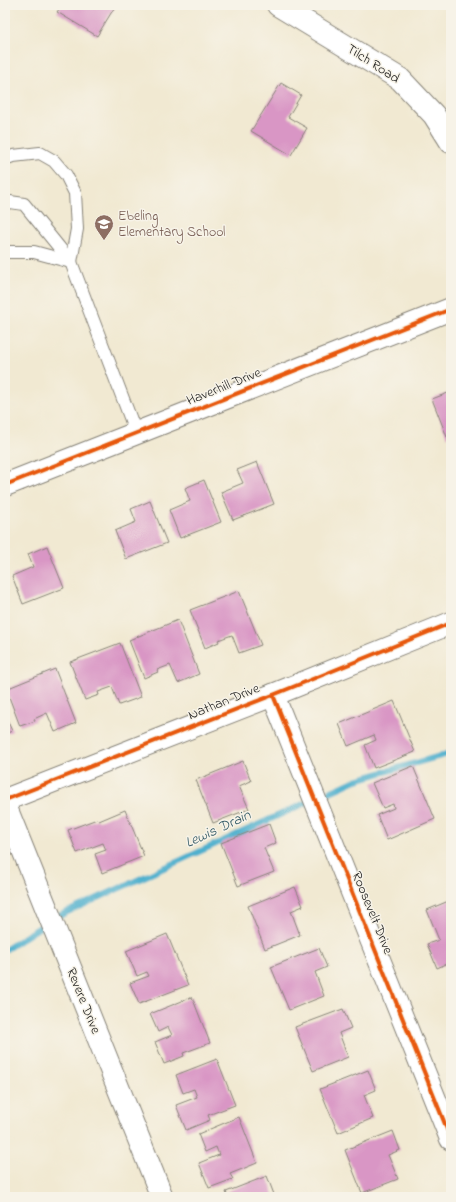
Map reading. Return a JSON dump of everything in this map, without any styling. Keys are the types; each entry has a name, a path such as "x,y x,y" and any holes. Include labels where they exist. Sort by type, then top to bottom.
{"street":[{"name":"Tilch Road","path":"278,5 400,79 434,115 451,142"},
{"name":"Haverhill Drive","path":"5,485 451,309"},
{"name":"Nathan Drive","path":"5,800 451,623"},
{"name":"Roosevelt Drive","path":"272,695 451,1139"},
{"name":"Revere Drive","path":"5,805 162,1197"}],"lane":[{"path":"5,159 13,156 40,153 54,161 66,176 75,193 77,229 71,262"},
{"path":"5,204 10,202 24,204 71,262 136,433"},
{"path":"5,252 34,252 71,262"}],"building":[{"path":"62,5 116,5 97,36 57,12"},
{"path":"281,83 301,95 288,117 307,128 291,155 251,131"},
{"path":"448,393 451,399 451,436 447,437 432,399"},
{"path":"257,462 274,504 233,520 221,492 243,483 237,470"},
{"path":"204,480 221,522 180,538 169,510 190,501 185,488"},
{"path":"150,501 167,543 126,559 115,531 136,522 131,509"},
{"path":"47,546 64,588 23,604 12,576 33,567 28,554"},
{"path":"239,591 261,645 239,653 232,635 218,640 219,642 205,648 190,610"},
{"path":"178,620 199,674 178,683 170,665 157,670 158,672 144,678 129,640"},
{"path":"120,643 141,697 119,705 112,687 98,692 99,695 85,700 70,662"},
{"path":"55,669 76,723 55,732 47,713 34,719 35,721 20,726 6,689"},
{"path":"394,701 415,752 374,768 365,745 376,740 374,735 348,746 339,724"},
{"path":"5,715 12,731 5,734"},
{"path":"243,761 251,781 239,786 249,809 213,823 196,780"},
{"path":"413,766 435,819 387,840 377,815 394,808 393,804 383,808 372,783"},
{"path":"125,810 144,856 102,873 95,854 106,850 103,843 77,853 68,830 97,819 99,821"},
{"path":"269,824 276,843 264,848 274,872 238,886 221,843"},
{"path":"295,887 303,906 291,911 300,935 265,949 248,906"},
{"path":"451,900 451,962 437,968 427,944 439,940 427,910"},
{"path":"167,934 188,985 139,1004 130,983 149,976 147,972 137,976 126,951"},
{"path":"319,948 327,967 315,972 324,996 289,1010 271,967"},
{"path":"192,997 210,1043 183,1053 184,1056 164,1064 155,1042 172,1035 168,1027 158,1032 150,1014"},
{"path":"343,1009 351,1028 339,1033 348,1057 313,1071 295,1027"},
{"path":"217,1059 235,1105 208,1115 210,1120 186,1130 176,1105 197,1097 194,1089 183,1093 176,1075"},
{"path":"368,1070 376,1090 364,1095 373,1118 338,1133 320,1089"},
{"path":"239,1117 257,1163 230,1174 233,1179 209,1188 199,1163 219,1155 216,1147 205,1152 198,1134"},
{"path":"393,1131 400,1150 388,1155 398,1179 362,1193 345,1150"},
{"path":"267,1176 275,1197 228,1197 226,1192"}],"waterway":[{"name":"Lewis Drain","path":"5,950 52,919 356,780 451,753"}],"cycle path":[{"path":"5,485 451,309"},
{"path":"5,800 273,695 451,623"},
{"path":"273,695 451,1139"}],"place":[{"name":"Ebeling Elementary School","path":"104,241"}]}
